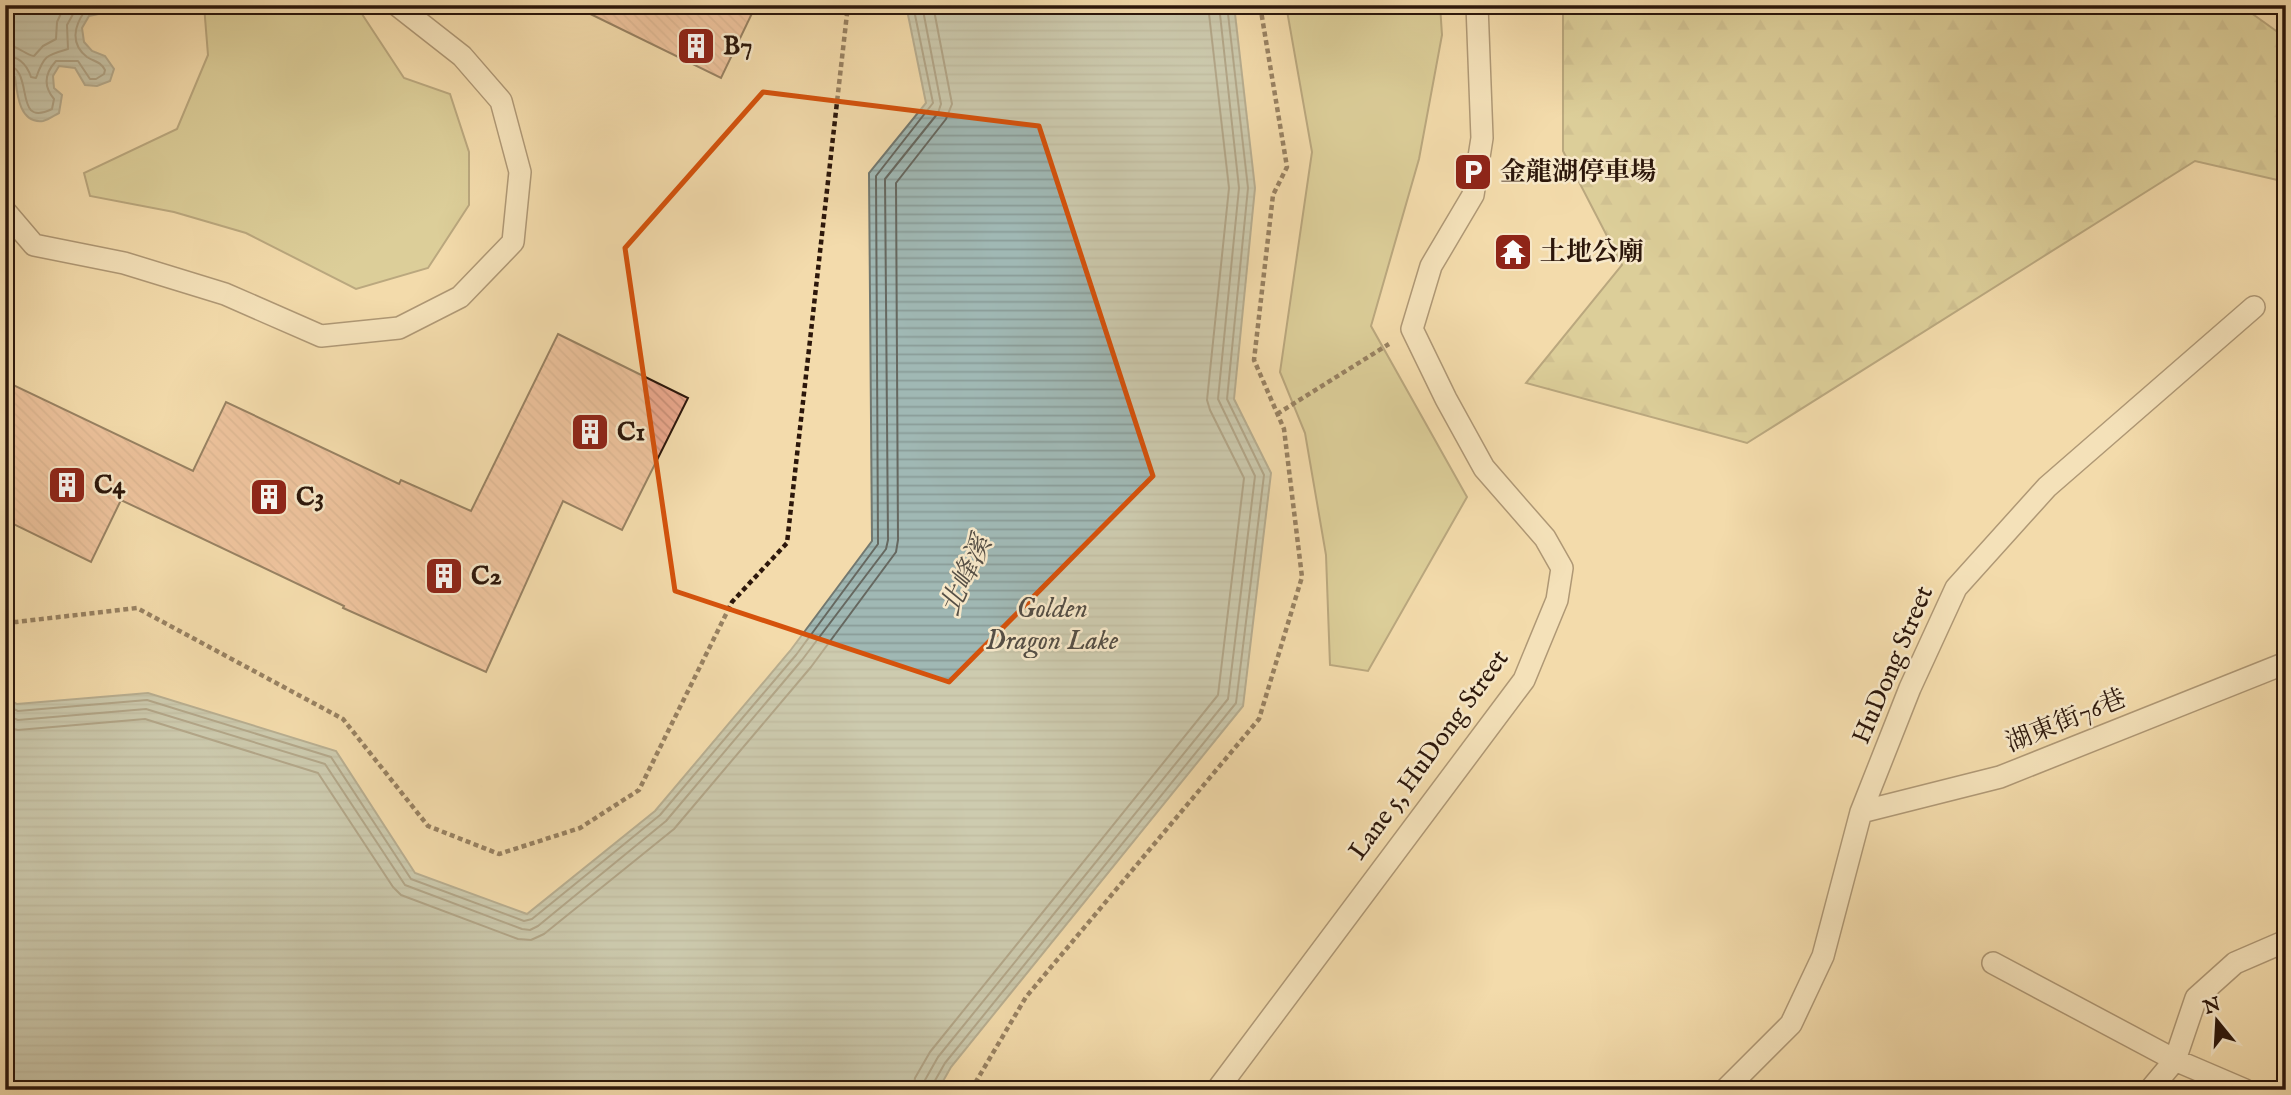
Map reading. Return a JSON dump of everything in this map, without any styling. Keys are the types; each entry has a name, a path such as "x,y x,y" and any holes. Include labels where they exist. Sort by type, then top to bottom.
{"lane":[{"path":"5,211 34,245 124,263 212,290 321,337 399,328 460,297 513,242 520,172 501,101 462,56 397,5"},
{"path":"1412,329 1431,266 1473,195 1482,138 1476,5"},
{"name":"HuDong Street","path":"1725,1090 1791,1024 1823,956 1861,812 1910,688 1956,588 2047,487 2254,307"},
{"name":"Lane 5, HuDong Street","path":"1217,1090 1524,680 1557,600 1562,568 1545,538 1484,468 1412,329"},
{"name":"湖東街76巷","path":"1861,812 2000,777 2286,663"},
{"path":"2150,1090 2175,1060 2196,998 2235,964 2286,941"},
{"path":"1993,963 2175,1060 2245,1090"}],"path":[{"path":"5,621 137,608 343,719 429,826 499,854 580,828 639,790 732,602 788,543 843,28 848,5"},
{"path":"971,1090 1026,997 1259,719 1302,577 1284,429 1254,360 1273,195 1287,167 1259,5"},
{"path":"1277,414 1412,329"}],"highlighted area":[{"path":"763,92 1039,126 1153,476 949,682 675,591 625,248"}],"green space":[{"path":"204,5 356,5 404,78 450,94 469,152 469,205 428,268 356,289 246,233 174,212 90,196 84,173 177,129 208,55"},
{"path":"1286,5 1440,5 1442,35 1419,159 1371,326 1467,497 1368,671 1330,665 1326,555 1305,433 1280,372 1312,152"},
{"path":"1563,5 2240,5 2286,38 2286,182 2195,161 1747,443 1526,383 1622,265 1563,151"}],"water":[{"path":"5,5 120,5 117,10 89,16 82,28 84,42 92,51 105,56 114,69 110,81 97,86 85,85 75,68 59,66 53,76 54,88 62,95 59,113 43,121 29,118 21,106 15,77 5,69"},
{"name":"Golden Dragon Lake","path":"906,5 1234,5 1255,188 1234,399 1271,473 1243,706 951,1067 938,1090 5,1090 5,697 17,704 148,693 336,751 415,873 527,914 655,811 790,651 872,541 869,173 926,103"}],"building":[{"name":"B7","path":"572,5 756,5 721,78"},
{"path":"558,334 688,398 622,530 563,501 486,672 343,608 344,606 121,500 91,562 5,520 5,381 193,471 226,402 399,484 401,480 471,511"}],"place":[{"name":"B7","path":"696,46"},
{"name":"金龍湖停車場","path":"1473,172"},
{"name":"土地公廟","path":"1513,252"},
{"name":"C1","path":"590,432"},
{"name":"C4","path":"67,485"},
{"name":"C3","path":"269,497"},
{"name":"C2","path":"444,576"}],"water label":[{"name":"北峰溪","path":"967,576"}]}
